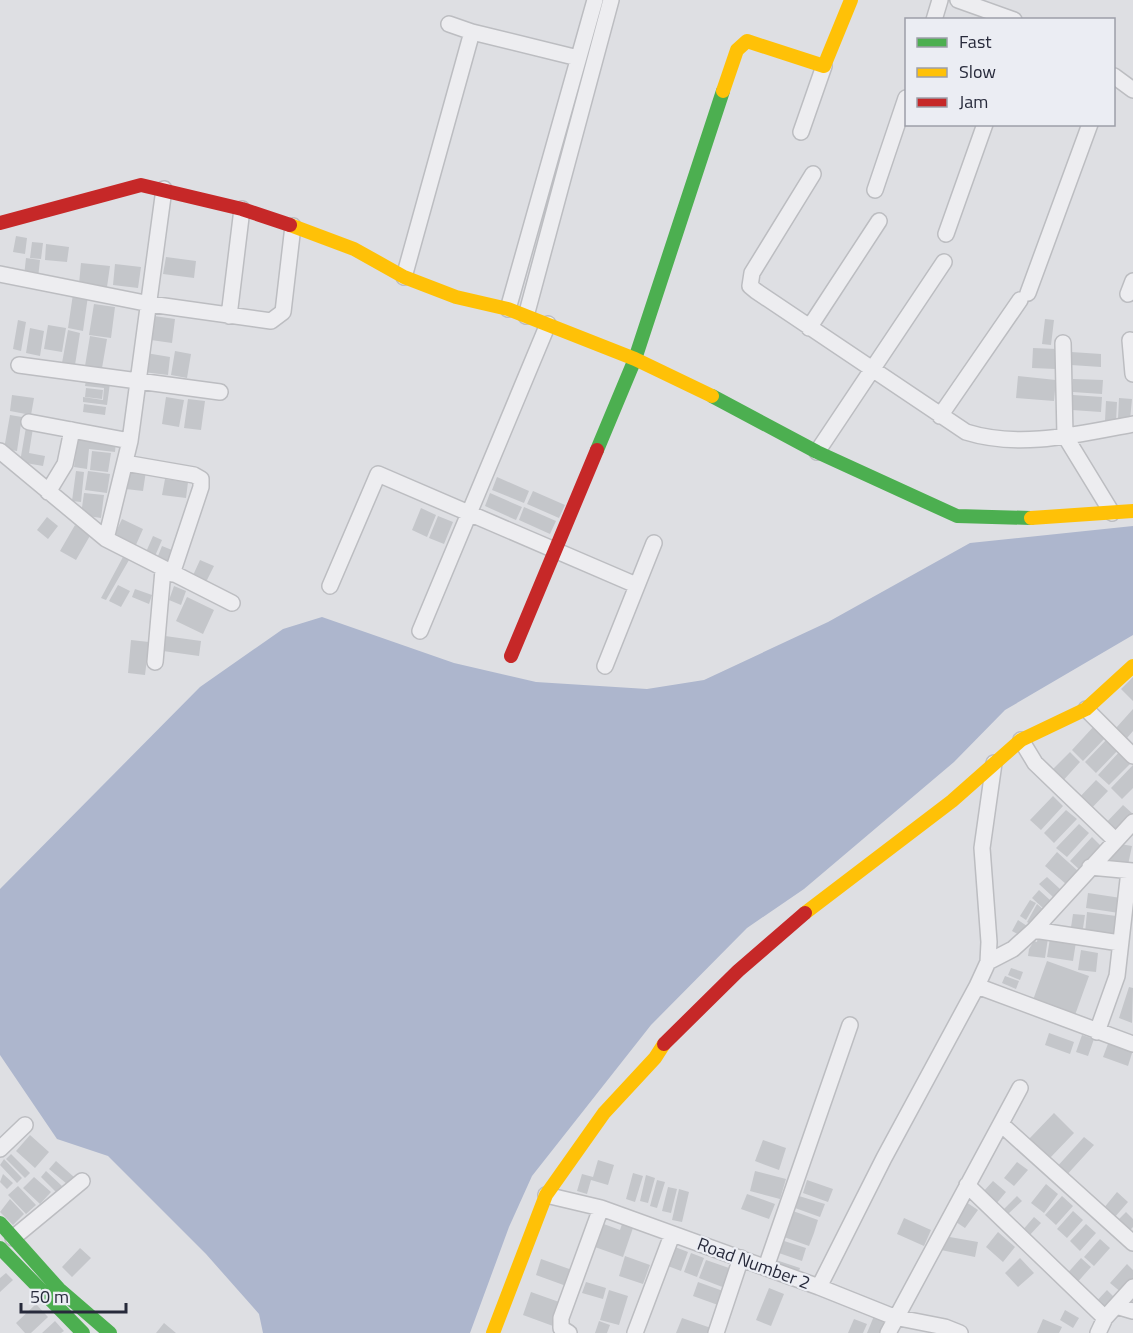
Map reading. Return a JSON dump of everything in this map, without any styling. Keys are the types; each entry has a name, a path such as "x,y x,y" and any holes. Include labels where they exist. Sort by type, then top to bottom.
{"street":[{"path":"508,309 595,0"},
{"path":"526,316 612,0"},
{"path":"801,132 824,66 851,0"},
{"path":"935,18 940,0"},
{"path":"958,0 1008,18"},
{"path":"449,24 472,32 578,58"},
{"path":"404,277 472,32"},
{"path":"512,656 634,359 737,50 747,41 756,42 824,66"},
{"path":"1115,77 1133,90"},
{"path":"874,190 905,101"},
{"path":"946,234 984,126"},
{"path":"940,416 1024,296 1089,126"},
{"path":"813,174 749,280 756,291 966,432 982,437 1029,440 1133,424"},
{"path":"0,223 119,189 141,185 164,189 242,209 293,226 354,249 404,277 456,297 508,309 634,359 755,417 818,452 957,516 1016,519 1133,511"},
{"path":"106,539 130,441 164,189"},
{"path":"229,316 242,209"},
{"path":"809,328 879,221"},
{"path":"0,274 150,304 271,321 283,312 293,226"},
{"path":"818,452 944,262"},
{"path":"420,631 548,324"},
{"path":"1130,340 1133,374"},
{"path":"1063,343 1065,436 1112,513"},
{"path":"19,365 220,392"},
{"path":"29,422 130,441"},
{"path":"48,492 64,464 72,430"},
{"path":"0,451 106,539 232,603"},
{"path":"125,463 194,475 201,479 201,487 168,572 155,662"},
{"path":"330,586 378,474 636,585"},
{"path":"605,666 654,543"},
{"path":"493,1333 546,1195 604,1113 655,1058 667,1040 738,971 812,907 952,801 1021,740 1086,709 1133,666"},
{"path":"1086,709 1133,756"},
{"path":"1021,740 1035,763 1115,840"},
{"path":"819,1287 884,1158 988,962 989,942 982,848 994,763"},
{"path":"988,962 1013,949 1034,930 1133,822"},
{"path":"1090,867 1131,871 1117,976 1097,1032"},
{"path":"1034,930 1120,943"},
{"path":"977,986 1133,1044"},
{"path":"766,1267 850,1025"},
{"path":"888,1333 894,1317 1020,1088"},
{"path":"1001,1124 1133,1243"},
{"path":"0,1149 25,1125"},
{"path":"14,1238 82,1181"},
{"path":"967,1185 1105,1318"},
{"name":"Road Number 2","path":"546,1195 601,1208 766,1267 894,1317 960,1333"},
{"path":"569,1333 561,1328 561,1318 601,1208"},
{"path":"0,1223 59,1289 110,1333"},
{"path":"635,1333 672,1234"},
{"path":"0,1248 83,1333"},
{"path":"716,1333 741,1258"},
{"path":"1098,1333 1105,1318 1133,1287"},
{"path":"1116,1306 1133,1311"}],"water":[{"path":"1133,526 1133,635 1005,710 954,762 804,889 747,928 651,1025 532,1176 509,1227 470,1333 263,1333 259,1314 206,1254 108,1156 57,1139 0,1055 0,889 200,687 283,629 322,617 454,663 536,682 647,689 704,680 828,622 970,543"}],"building":[{"path":"16,236 27,238 25,254 13,252"},
{"path":"32,242 43,243 41,259 30,258"},
{"path":"46,244 69,247 67,262 45,260"},
{"path":"166,257 196,261 194,278 163,274"},
{"path":"26,258 40,260 38,278 24,276"},
{"path":"81,263 110,266 107,287 79,284"},
{"path":"115,264 141,267 138,288 113,285"},
{"path":"73,294 88,296 83,331 68,328"},
{"path":"94,304 115,307 111,338 89,335"},
{"path":"154,316 175,319 172,343 151,340"},
{"path":"1045,319 1054,320 1051,345 1042,344"},
{"path":"18,320 26,322 21,351 13,349"},
{"path":"48,325 66,328 62,352 44,349"},
{"path":"30,328 44,331 40,356 26,353"},
{"path":"68,330 80,333 75,365 62,363"},
{"path":"90,336 107,339 102,368 85,366"},
{"path":"1033,348 1057,349 1056,369 1032,368"},
{"path":"175,351 191,354 187,378 171,375"},
{"path":"1071,352 1101,354 1101,367 1071,365"},
{"path":"146,353 170,357 168,375 143,372"},
{"path":"1018,376 1056,380 1054,401 1016,398"},
{"path":"1073,379 1103,380 1102,394 1073,392"},
{"path":"86,380 110,383 107,405 83,402 83,397 103,400 104,388 85,386"},
{"path":"86,388 103,390 102,399 85,397"},
{"path":"12,395 34,398 31,415 10,411"},
{"path":"1073,395 1102,397 1101,412 1072,410"},
{"path":"166,397 184,400 179,427 162,424"},
{"path":"1119,398 1132,399 1130,420 1118,419"},
{"path":"188,399 205,401 201,430 184,428"},
{"path":"1106,401 1117,402 1116,422 1105,421"},
{"path":"84,404 106,407 105,415 83,412"},
{"path":"10,415 22,417 17,451 4,449"},
{"path":"26,427 33,428 29,453 45,456 43,466 20,462"},
{"path":"78,436 116,441 115,452 89,449 87,469 74,467"},
{"path":"92,451 111,453 108,472 90,470"},
{"path":"129,468 146,471 143,491 126,489"},
{"path":"76,471 84,472 81,502 72,501"},
{"path":"88,471 110,474 107,493 85,490"},
{"path":"497,477 529,491 524,503 492,490"},
{"path":"165,479 188,482 186,498 162,495"},
{"path":"533,491 565,505 559,518 527,504"},
{"path":"84,493 104,495 101,518 81,515"},
{"path":"490,493 522,507 516,520 485,506"},
{"path":"524,507 556,521 550,534 519,520"},
{"path":"421,508 436,515 427,537 412,530"},
{"path":"438,516 453,522 444,544 429,538"},
{"path":"47,517 58,526 48,539 37,530"},
{"path":"122,519 143,529 135,547 113,538"},
{"path":"75,525 91,534 76,560 60,551"},
{"path":"153,536 162,540 155,556 146,552"},
{"path":"162,546 177,552 171,567 156,561"},
{"path":"123,557 129,560 106,600 101,598"},
{"path":"200,560 214,566 203,588 190,582"},
{"path":"118,585 130,591 121,607 109,601"},
{"path":"174,586 186,591 181,605 169,600"},
{"path":"135,589 152,595 149,604 132,597"},
{"path":"187,597 214,610 203,634 176,621"},
{"path":"165,636 201,641 199,656 163,651"},
{"path":"131,640 149,642 145,675 128,673"},
{"path":"1133,677 1133,701 1121,689"},
{"path":"1133,709 1133,731 1127,738 1116,728"},
{"path":"1095,725 1107,736 1083,761 1072,750"},
{"path":"1108,738 1120,748 1096,773 1085,762"},
{"path":"1121,750 1133,761 1109,785 1098,775"},
{"path":"1070,752 1080,762 1060,784 1049,773"},
{"path":"1133,765 1133,788 1122,799 1111,788"},
{"path":"1096,780 1108,791 1088,812 1076,801"},
{"path":"1053,796 1063,806 1041,830 1030,820"},
{"path":"1123,805 1133,814 1133,819 1115,837 1103,826"},
{"path":"1066,810 1077,819 1054,843 1044,833"},
{"path":"1079,824 1089,833 1067,857 1056,848"},
{"path":"1092,837 1102,847 1080,870 1070,861"},
{"path":"1114,843 1132,846 1128,865 1110,861"},
{"path":"1057,852 1078,871 1066,884 1045,866"},
{"path":"1047,877 1060,889 1053,897 1039,884"},
{"path":"1039,890 1051,901 1044,909 1032,898"},
{"path":"1088,893 1121,898 1119,913 1086,908"},
{"path":"1030,900 1036,903 1026,920 1020,916"},
{"path":"1037,904 1044,910 1032,925 1027,922"},
{"path":"1087,912 1116,916 1113,937 1085,933"},
{"path":"1073,914 1085,915 1082,935 1070,934"},
{"path":"1018,920 1027,926 1021,936 1012,931"},
{"path":"1038,936 1048,938 1045,958 1028,956 1029,949 1034,941 1037,942"},
{"path":"1050,938 1076,942 1073,961 1047,957"},
{"path":"1081,950 1098,953 1096,972 1078,970"},
{"path":"1047,961 1089,976 1075,1015 1033,1000"},
{"path":"1011,968 1023,972 1020,980 1008,975"},
{"path":"1005,976 1019,981 1016,989 1002,983"},
{"path":"1129,987 1133,988 1132,1023 1119,1018"},
{"path":"1049,1033 1074,1042 1070,1054 1045,1045"},
{"path":"1082,1035 1094,1039 1088,1056 1076,1052"},
{"path":"1109,1041 1133,1050 1128,1066 1103,1057"},
{"path":"1054,1113 1074,1133 1049,1159 1029,1139"},
{"path":"30,1135 49,1152 35,1168 16,1151"},
{"path":"1084,1137 1094,1145 1064,1178 1055,1169"},
{"path":"763,1140 786,1148 779,1170 755,1161"},
{"path":"11,1154 30,1173 25,1178 6,1159"},
{"path":"4,1159 22,1178 17,1183 0,1165"},
{"path":"598,1160 614,1165 608,1185 591,1180 587,1194 577,1191 582,1174 593,1177"},
{"path":"56,1161 74,1177 67,1184 49,1169"},
{"path":"1017,1162 1028,1170 1014,1186 1004,1178"},
{"path":"46,1171 62,1186 56,1192 41,1177"},
{"path":"755,1171 786,1179 780,1199 750,1191"},
{"path":"633,1173 643,1176 635,1202 626,1199"},
{"path":"3,1174 13,1183 7,1189 0,1182"},
{"path":"646,1175 655,1178 648,1203 640,1201"},
{"path":"34,1177 51,1192 40,1204 23,1188"},
{"path":"657,1180 665,1182 657,1208 650,1206"},
{"path":"807,1180 833,1189 828,1202 803,1193"},
{"path":"993,1181 1006,1192 996,1204 982,1193"},
{"path":"1046,1184 1058,1194 1044,1213 1031,1203"},
{"path":"18,1186 36,1205 26,1214 8,1195"},
{"path":"668,1187 677,1189 671,1213 662,1211"},
{"path":"679,1189 689,1192 682,1222 672,1220"},
{"path":"1117,1192 1128,1202 1114,1218 1103,1209"},
{"path":"747,1194 775,1204 769,1219 741,1209"},
{"path":"799,1196 825,1204 820,1217 795,1208"},
{"path":"1017,1196 1022,1201 1008,1214 1004,1209"},
{"path":"1062,1196 1073,1206 1056,1225 1045,1215"},
{"path":"10,1199 24,1214 13,1225 0,1212"},
{"path":"963,1200 978,1210 965,1228 950,1218"},
{"path":"793,1211 818,1220 809,1246 784,1237"},
{"path":"1073,1211 1083,1220 1067,1238 1057,1229"},
{"path":"1126,1212 1133,1219 1133,1227 1127,1233 1116,1222"},
{"path":"1034,1217 1041,1223 1028,1237 1021,1232"},
{"path":"904,1218 931,1230 924,1246 897,1234"},
{"path":"623,1221 634,1225 623,1257 592,1246 601,1223 620,1230"},
{"path":"1086,1224 1096,1233 1080,1251 1070,1241"},
{"path":"998,1232 1015,1247 1003,1262 986,1247"},
{"path":"944,1236 978,1242 975,1257 941,1250"},
{"path":"1100,1239 1110,1248 1094,1266 1084,1257"},
{"path":"781,1240 806,1248 802,1261 776,1252"},
{"path":"675,1247 688,1252 681,1271 668,1266"},
{"path":"80,1248 91,1258 72,1277 62,1267"},
{"path":"691,1253 704,1258 697,1277 684,1272"},
{"path":"625,1256 650,1265 643,1284 619,1276"},
{"path":"1020,1258 1034,1273 1018,1287 1005,1273"},
{"path":"1081,1258 1091,1267 1075,1285 1065,1276"},
{"path":"541,1259 575,1271 569,1287 536,1275"},
{"path":"773,1259 800,1268 797,1277 770,1267"},
{"path":"706,1260 732,1269 725,1288 699,1278"},
{"path":"1127,1264 1133,1270 1133,1280 1122,1293 1110,1283"},
{"path":"6,1273 13,1280 0,1292 0,1278"},
{"path":"586,1282 606,1288 603,1299 582,1293"},
{"path":"698,1282 723,1291 718,1305 693,1296"},
{"path":"769,1288 784,1294 771,1326 756,1320"},
{"path":"609,1290 628,1296 619,1325 600,1320"},
{"path":"1107,1290 1116,1299 1103,1313 1094,1304"},
{"path":"531,1292 562,1303 553,1326 523,1315"},
{"path":"36,1304 48,1317 31,1333 25,1333 16,1323"},
{"path":"1065,1310 1079,1318 1073,1328 1060,1320"},
{"path":"874,1316 885,1321 880,1333 867,1333"},
{"path":"682,1318 711,1328 709,1333 676,1333"},
{"path":"854,1319 867,1324 863,1333 848,1333"},
{"path":"1043,1319 1062,1327 1059,1333 1037,1333"},
{"path":"55,1321 64,1331 42,1333"},
{"path":"599,1321 610,1325 607,1333 595,1333"},
{"path":"164,1323 176,1333 156,1333"}],"traffic: fast":[{"path":"597,450 635,359 723,91"},
{"path":"712,396 817,452 957,516 1031,518"},
{"path":"0,1223 59,1289 110,1333"},
{"path":"0,1248 83,1333"}],"traffic: slow":[{"path":"723,91 737,50 747,41 824,66 851,0"},
{"path":"290,225 354,249 404,277 456,297 508,309 635,359 712,396"},
{"path":"1031,518 1133,511"},
{"path":"805,913 952,801 1021,740 1086,709 1133,666"},
{"path":"493,1333 546,1195 604,1113 655,1058 664,1044"}],"traffic: jam":[{"path":"0,223 141,185 242,209 290,225"},
{"path":"511,656 597,450"},
{"path":"664,1044 738,971 805,913"}]}
